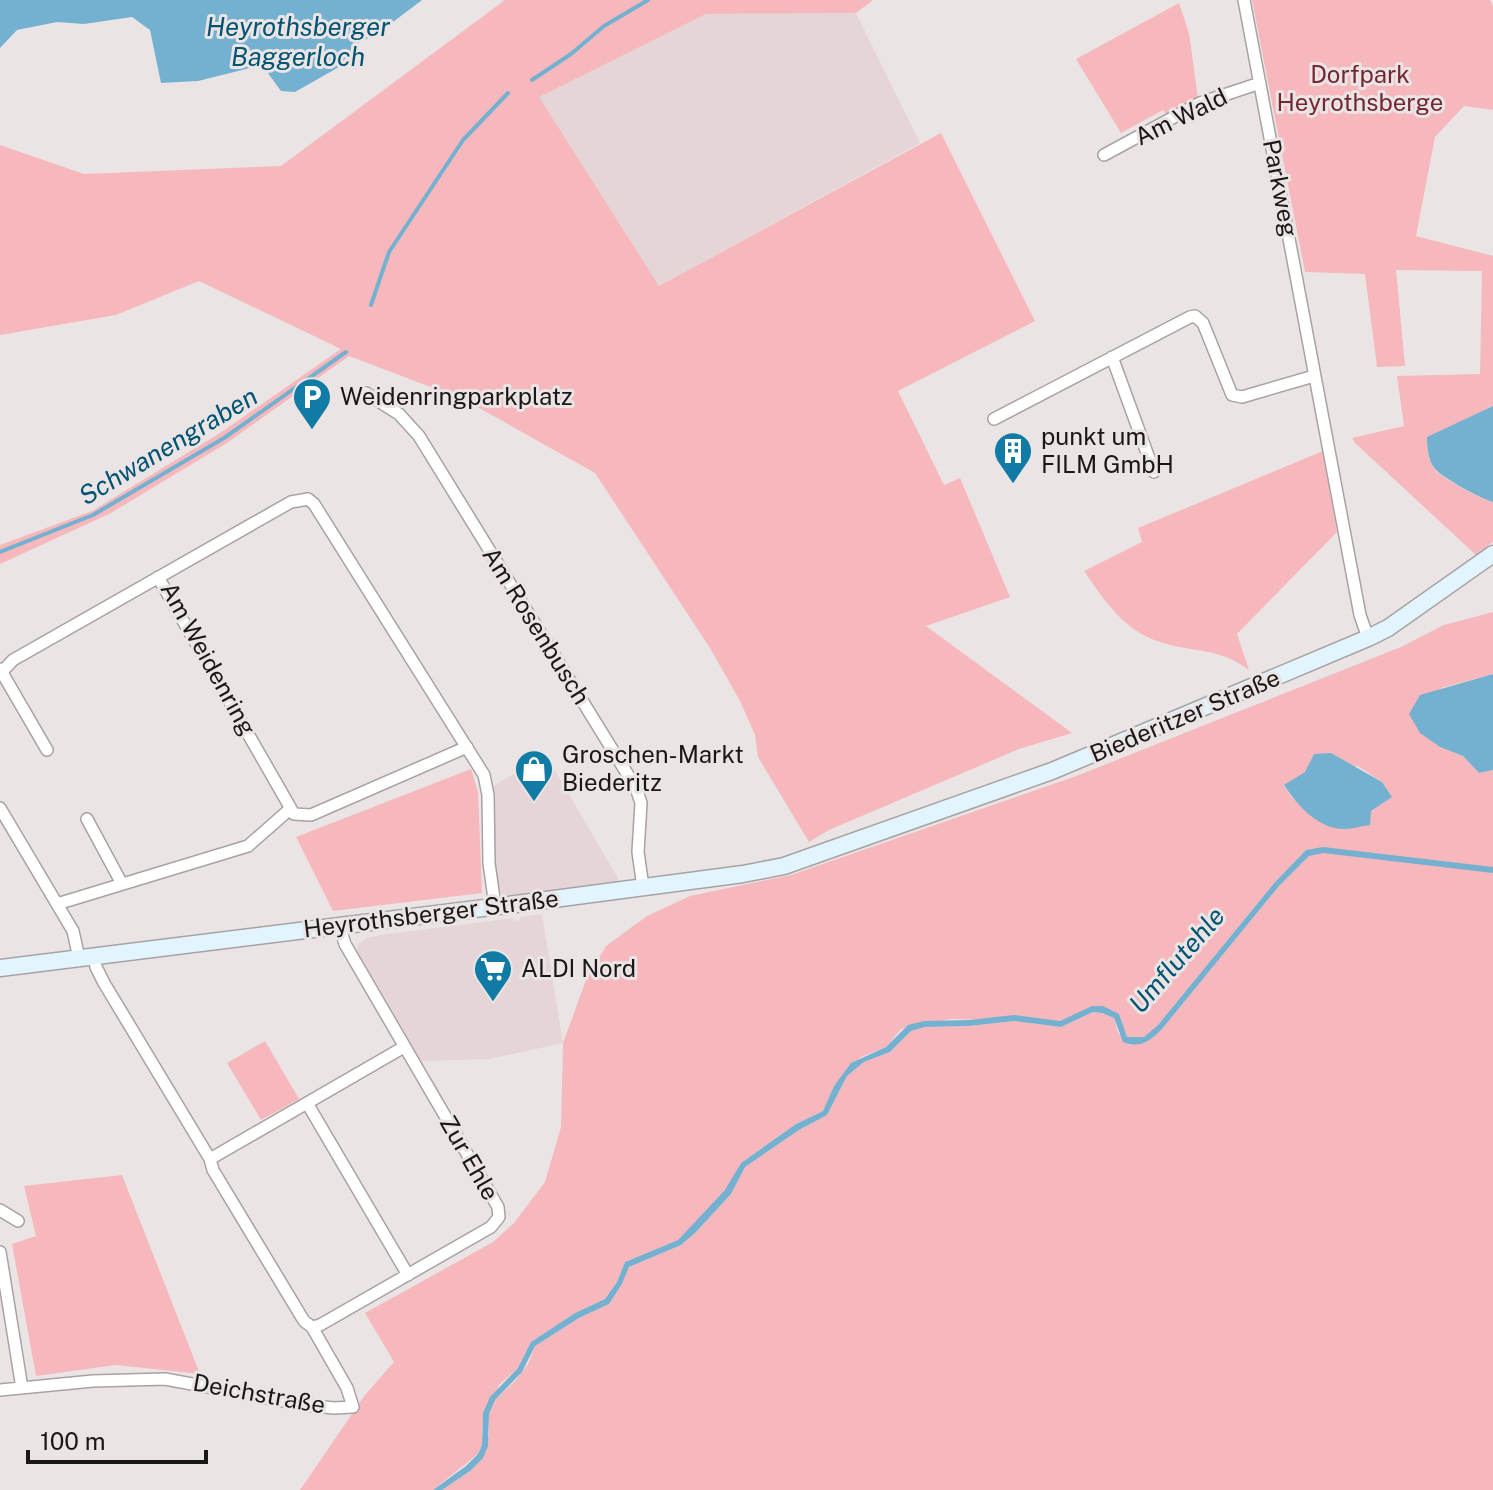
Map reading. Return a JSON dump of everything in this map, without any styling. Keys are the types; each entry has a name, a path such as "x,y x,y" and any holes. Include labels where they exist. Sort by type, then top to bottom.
{"street":[{"name":"Parkweg","path":"1244,0 1361,620 1368,638"},
{"name":"Am Wald","path":"1104,155 1200,103 1260,83"},
{"path":"994,419 1195,316 1203,323 1232,395 1242,397 1314,376"},
{"path":"1112,357 1154,472"},
{"name":"Am Rosenbusch","path":"366,393 399,414 419,436 640,795 638,852 643,887"},
{"name":"Am Weidenring","path":"290,809 158,577 291,502 308,499 484,775 495,906"},
{"name":"Biederitzer Straße","path":"858,842 1076,762 1368,638 1388,628 1493,554"},
{"path":"47,750 1,672 13,660 158,577"},
{"path":"57,904 248,846 290,809 298,816 309,815 467,747"},
{"path":"0,808 210,1159 213,1170 296,1307 312,1327"},
{"path":"87,819 122,884"},
{"name":"Heyrothsberger Straße","path":"0,968 768,869 858,842"},
{"name":"Zur Ehle","path":"312,1327 491,1227 499,1217 498,1207 345,944 339,925"},
{"path":"210,1159 404,1047"},
{"path":"307,1103 408,1275"},
{"path":"0,1210 18,1221"},
{"path":"0,1252 22,1388"},
{"name":"Deichstraße","path":"0,1390 93,1381 165,1379 305,1405 353,1407 347,1388 312,1327"}],"shaded area":[{"path":"856,13 920,143 659,286 538,97 706,14"},
{"path":"546,755 620,882 503,896 498,889 495,861 493,786"},
{"path":"542,914 563,1043 489,1059 421,1061 357,950 358,944 380,935 513,918 513,921"}],"green space":[{"path":"505,0 873,0 856,13 706,14 539,97 659,286 941,133 1035,321 898,391 944,485 960,478 1010,597 926,626 1072,733 1019,749 829,830 809,842 758,757 755,735 710,648 595,473 465,400 349,356 227,443 109,514 0,564 0,545 92,511 220,433 341,349 199,281 116,315 0,335 0,145 84,174 281,166"},
{"name":"Dorfpark Heyrothsberge","path":"1252,0 1490,0 1493,6 1493,110 1464,106 1435,137 1416,236 1493,256 1493,406 1427,438 1429,459 1435,470 1462,488 1493,502 1493,542 1476,555 1352,438 1404,426 1397,376 1480,374 1482,271 1396,270 1405,366 1377,367 1365,274 1305,272"},
{"path":"1179,3 1189,33 1198,99 1167,115 1163,110 1121,133 1076,59"},
{"path":"1323,451 1337,532 1237,634 1249,670 1227,657 1147,637 1116,614 1084,571 1142,542 1138,528"},
{"path":"1493,612 1493,674 1441,688 1440,747 1463,756 1479,773 1493,770 1493,1490 442,1490 470,1471 489,1436 489,1414 495,1400 528,1364 535,1346 579,1318 609,1304 629,1267 681,1245 695,1233 731,1194 745,1167 827,1115 847,1076 864,1062 890,1052 911,1031 925,1027 1014,1021 1061,1027 1093,1012 1114,1018 1118,1033 1130,1045 1162,1029 1279,886 1309,856 1306,850 1275,882 1158,1025 1144,1037 1127,1037 1112,1010 1078,1013 1060,1021 951,1019 901,1029 886,1047 861,1057 834,1086 823,1111 796,1124 741,1163 726,1190 678,1240 625,1262 617,1282 605,1299 575,1313 531,1342 518,1368 499,1385 482,1426 482,1445 478,1454 433,1490 300,1490 365,1395 394,1362 365,1313 493,1242 514,1223 545,1182 561,1127 563,1043 586,980 606,946 647,916 690,896 791,875 1079,775 1401,647 1444,625","holes":["1358,766 1382,782 1391,797 1371,811 1293,799 1284,786 1305,772"]},
{"path":"471,769 478,792 482,893 333,911 296,837"},
{"path":"265,1041 299,1099 261,1120 227,1063"},
{"path":"122,1175 200,1374 116,1365 36,1376 12,1244 36,1236 24,1186"}],"water":[{"name":"Heyrothsberger Baggerloch","path":"0,0 422,0 381,31 357,44 339,67 295,92 281,91 262,65 198,81 161,83 150,30 132,17 84,24 57,22 17,30 0,48"},
{"path":"1493,406 1493,502 1462,488 1435,469 1429,458 1427,437"},
{"path":"1493,674 1493,770 1479,773 1463,756 1440,747 1420,733 1409,714 1420,695"},
{"path":"1331,753 1382,782 1392,797 1371,811 1370,825 1344,829 1325,825 1302,808 1284,785 1305,772 1314,754"},
{"path":"1323,847 1493,867 1493,873 1323,853 1309,856 1279,886 1162,1029 1140,1044 1123,1042 1114,1018 1093,1012 1061,1027 1014,1021 925,1027 911,1031 890,1052 864,1062 847,1076 827,1115 745,1167 731,1194 681,1245 629,1267 609,1304 579,1318 535,1346 522,1372 495,1400 489,1414 488,1446 483,1458 442,1490 433,1490 478,1454 482,1445 483,1413 490,1397 518,1368 531,1342 575,1313 605,1299 617,1282 625,1262 678,1240 725,1190 741,1163 796,1124 823,1111 834,1086 851,1063 886,1047 908,1025 924,1021 1014,1015 1060,1021 1092,1006 1103,1006 1119,1014 1127,1037 1144,1037 1158,1025 1275,882 1306,850"}],"waterway":[{"name":"Schwanengraben","path":"532,80 571,54 604,26 648,0"},
{"name":"Schwanengraben","path":"371,305 389,252 463,140 508,93"},
{"name":"Schwanengraben","path":"0,552 93,515 224,438 346,352"}],"place":[{"name":"Weidenringparkplatz","path":"312,431"},
{"name":"punkt um FILM GmbH","path":"1013,485"},
{"name":"Groschen-Markt Biederitz","path":"534,803"},
{"name":"ALDI Nord","path":"493,1003"}],"water label":[{"name":"Umflutehle","path":"1177,960"}]}
